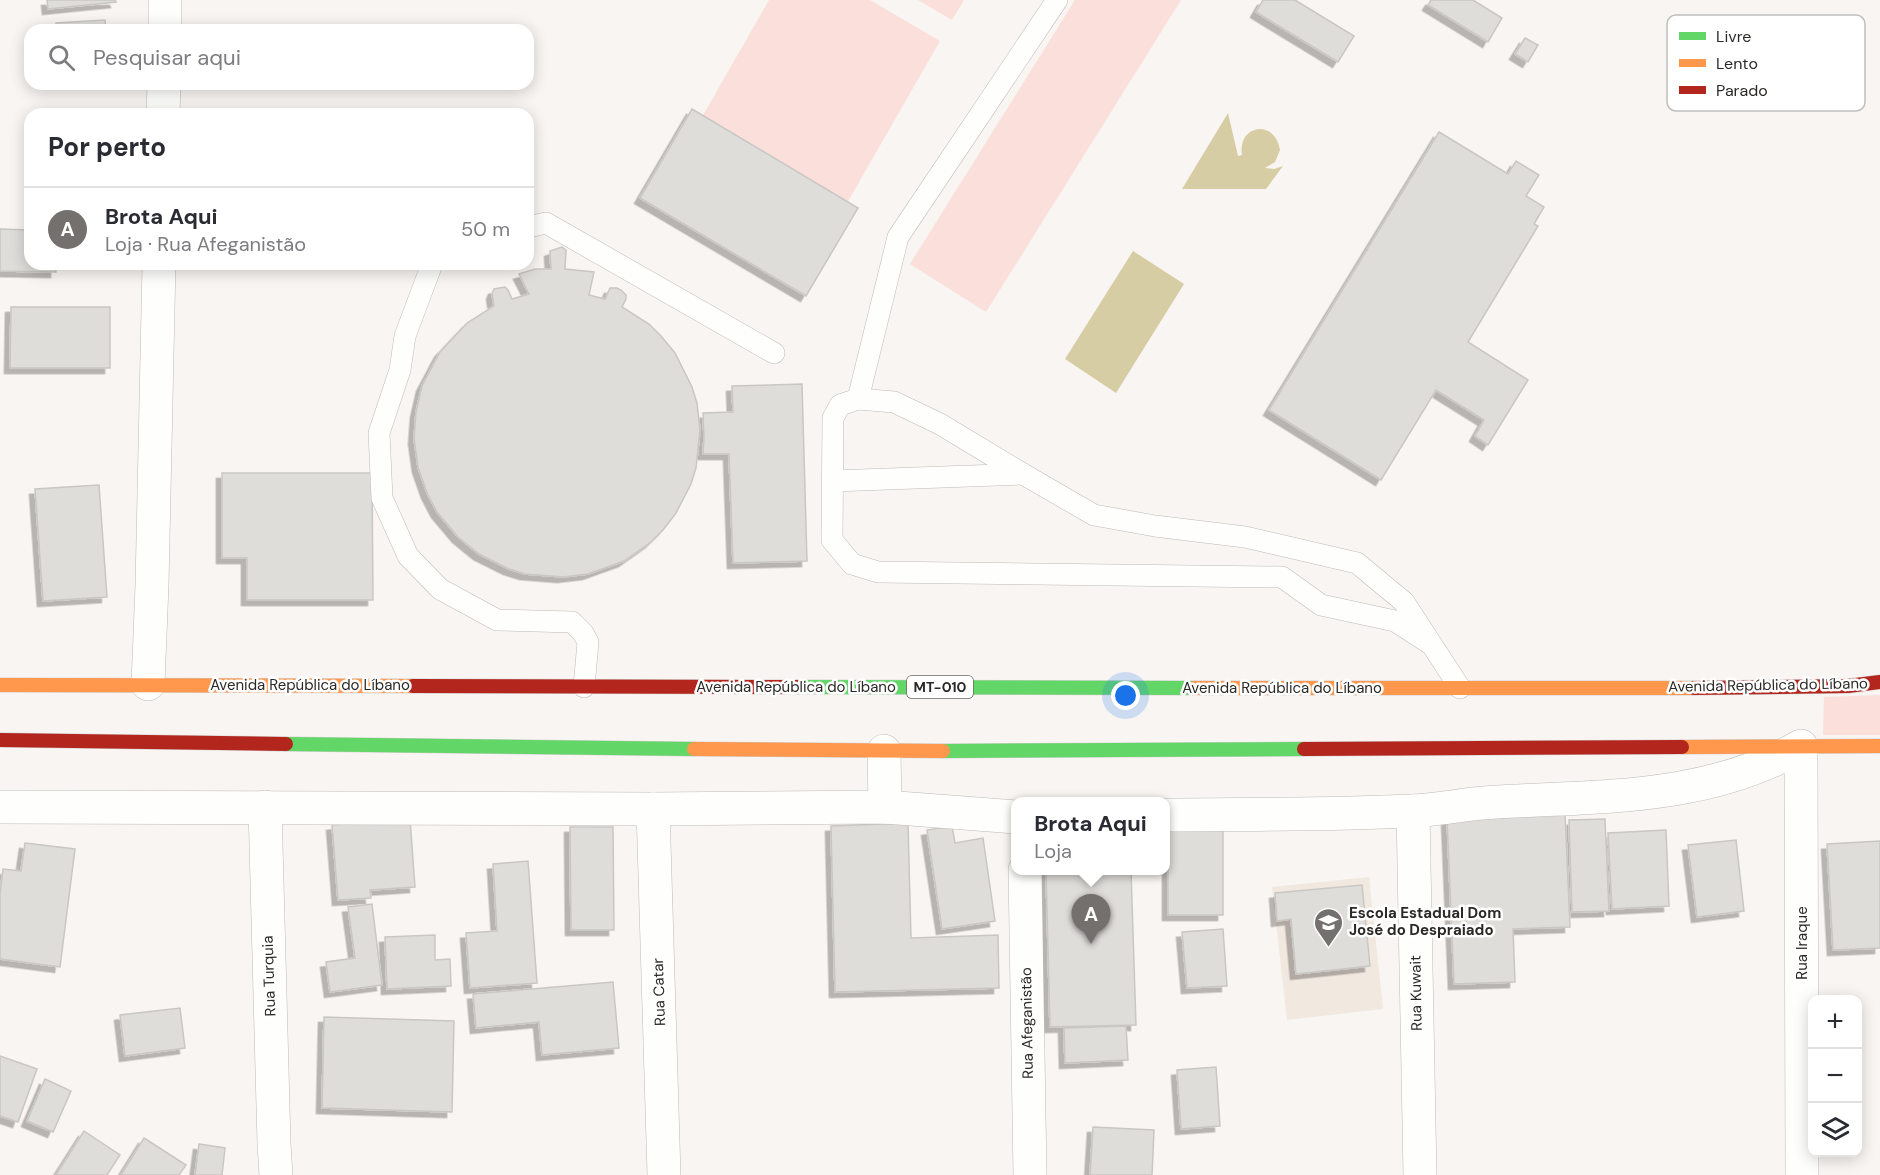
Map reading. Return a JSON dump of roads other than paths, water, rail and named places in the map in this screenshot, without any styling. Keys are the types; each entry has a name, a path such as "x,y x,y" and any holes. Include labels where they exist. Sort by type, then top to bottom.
{"main road":[{"name":"Avenida República do Líbano","path":"0,685 1785,688 1848,686 1880,682"},
{"path":"0,740 884,751 1880,746"}],"street":[{"path":"165,0 165,24"},
{"path":"163,108 164,90"},
{"path":"148,684 159,270"},
{"path":"1170,815 1413,811 1494,802 1646,793 1713,782 1778,760 1801,746"},
{"name":"Rua Iraque","path":"1801,746 1802,1175"},
{"path":"884,751 885,807"},
{"path":"0,807 653,809 885,807 1011,817"},
{"name":"Rua Turquia","path":"265,807 275,1160"},
{"name":"Rua Catar","path":"653,809 664,1175"},
{"name":"Rua Kuwait","path":"1413,811 1420,1175"},
{"name":"Rua Afeganistão","path":"1025,875 1029,1175"}],"lane":[{"path":"858,399 898,237 1057,0"},
{"path":"534,226 546,223 774,353"},
{"path":"431,270 405,336 400,370 379,433 382,498 408,556 440,589 498,620 572,622 588,642 584,687"},
{"path":"1432,645 1395,621 1321,605 1282,577 878,572 852,564 832,540 833,418 840,405 858,399 894,402 940,424 1094,514 1155,526 1245,537 1357,563 1404,602 1432,645 1460,688"},
{"path":"832,482 1023,474"}],"place":[{"name":"Brota Aqui","path":"1091,944"},
{"name":"Escola Estadual Dom José do Despraiado","path":"1328,948"}]}
